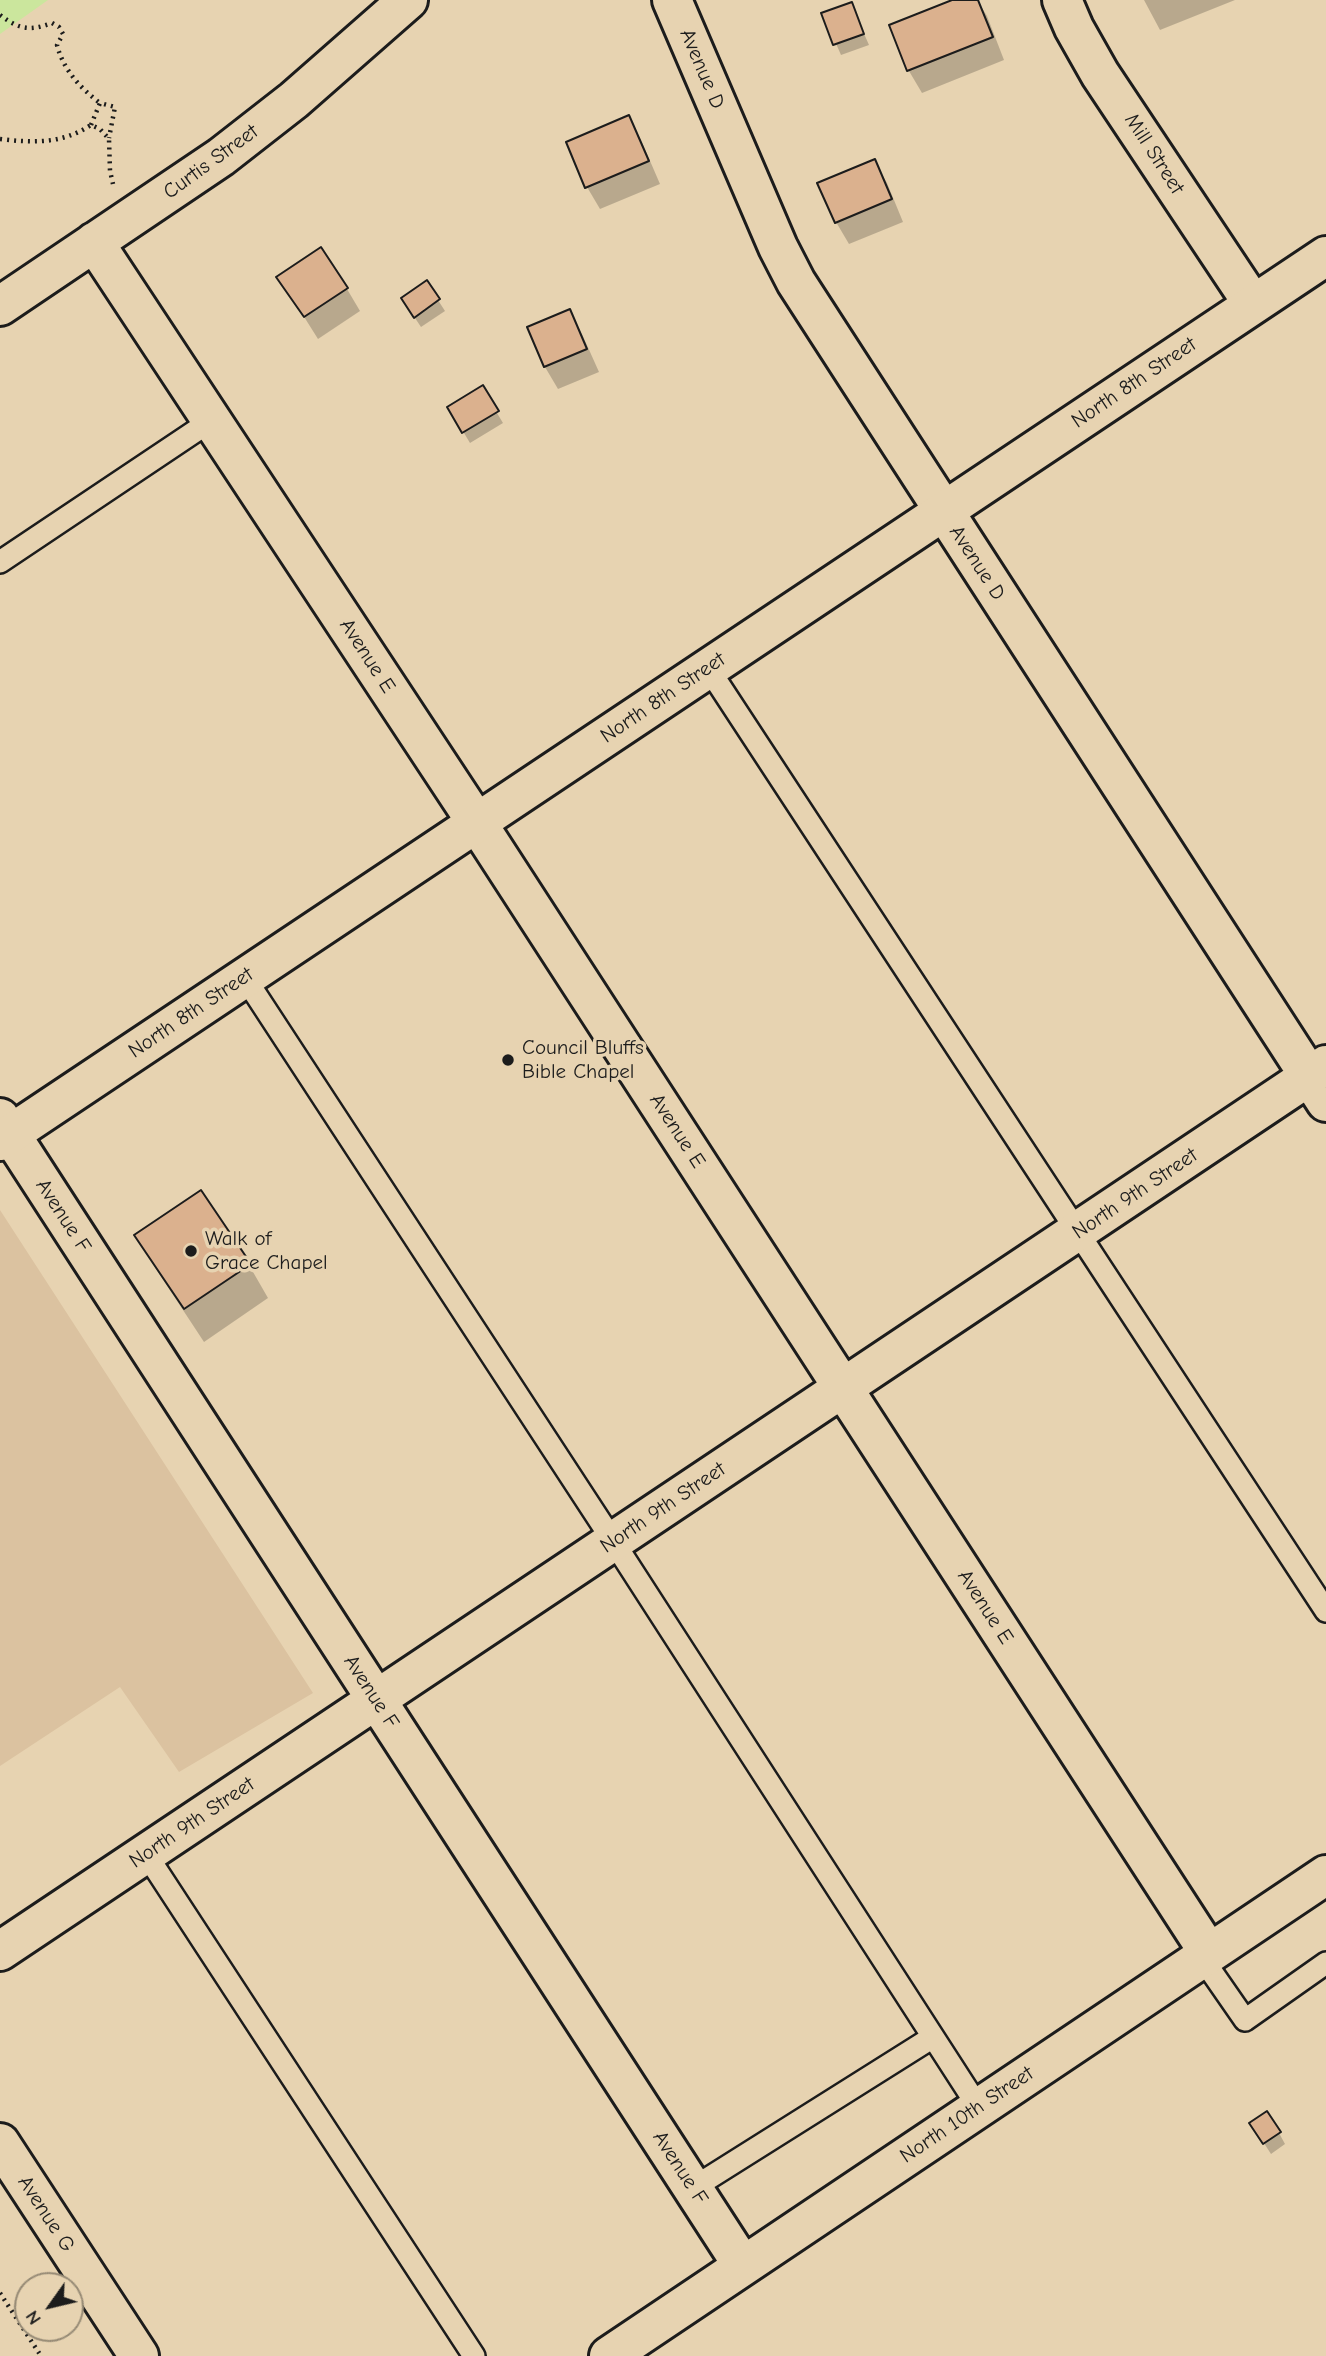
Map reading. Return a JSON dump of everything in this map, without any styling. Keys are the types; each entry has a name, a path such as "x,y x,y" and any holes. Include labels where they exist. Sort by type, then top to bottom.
{"street":[{"name":"Curtis Street","path":"0,306 221,158 294,100 408,0"},
{"name":"Avenue D","path":"672,0 778,247 796,282 1320,1081"},
{"name":"Mill Street","path":"1062,0 1074,28 1100,74 1253,304"},
{"name":"Avenue E","path":"107,234 212,420 843,1388 1205,1955"},
{"name":"North 8th Street","path":"4,1131 245,978 1326,256"},
{"name":"North 9th Street","path":"0,1951 1077,1232 1320,1081"},
{"name":"Avenue F","path":"4,1131 743,2266"},
{"name":"North 10th Street","path":"609,2356 1326,1875"},
{"name":"Avenue G","path":"0,2143 139,2356"}],"lane":[{"path":"0,562 212,420"},
{"path":"708,668 1326,1611"},
{"path":"245,978 979,2108"},
{"path":"146,1854 474,2356"},
{"path":"1205,1955 1245,2020 1326,1963"},
{"path":"693,2188 933,2037"}],"path":[{"path":"0,15 18,26 34,29 52,23 59,27 63,34 57,45 60,58 78,85 100,103 115,107 109,139 107,234"},
{"path":"0,139 34,143 75,136 91,125 100,103"},
{"path":"91,125 100,129 109,139"},
{"path":"0,2293 41,2356"}],"shaded area":[{"path":"0,1210 313,1693 179,1772 120,1687 0,1766"}],"green space":[{"path":"0,0 48,0 0,34"}],"building":[{"path":"952,0 978,0 993,37 907,71 889,25"},
{"path":"852,2 864,34 833,45 821,13"},
{"path":"629,115 649,161 585,188 566,142"},
{"path":"875,159 892,199 835,223 817,183"},
{"path":"321,247 348,288 304,317 276,277"},
{"path":"427,280 440,299 414,318 401,298"},
{"path":"570,309 587,349 544,367 527,327"},
{"path":"483,385 499,411 462,433 447,407"},
{"path":"201,1190 251,1264 184,1309 134,1235"},
{"path":"1267,2111 1281,2132 1263,2144 1249,2123"}],"place":[{"name":"Council Bluffs Bible Chapel","path":"508,1060"},
{"name":"Walk of Grace Chapel","path":"191,1251"}]}
